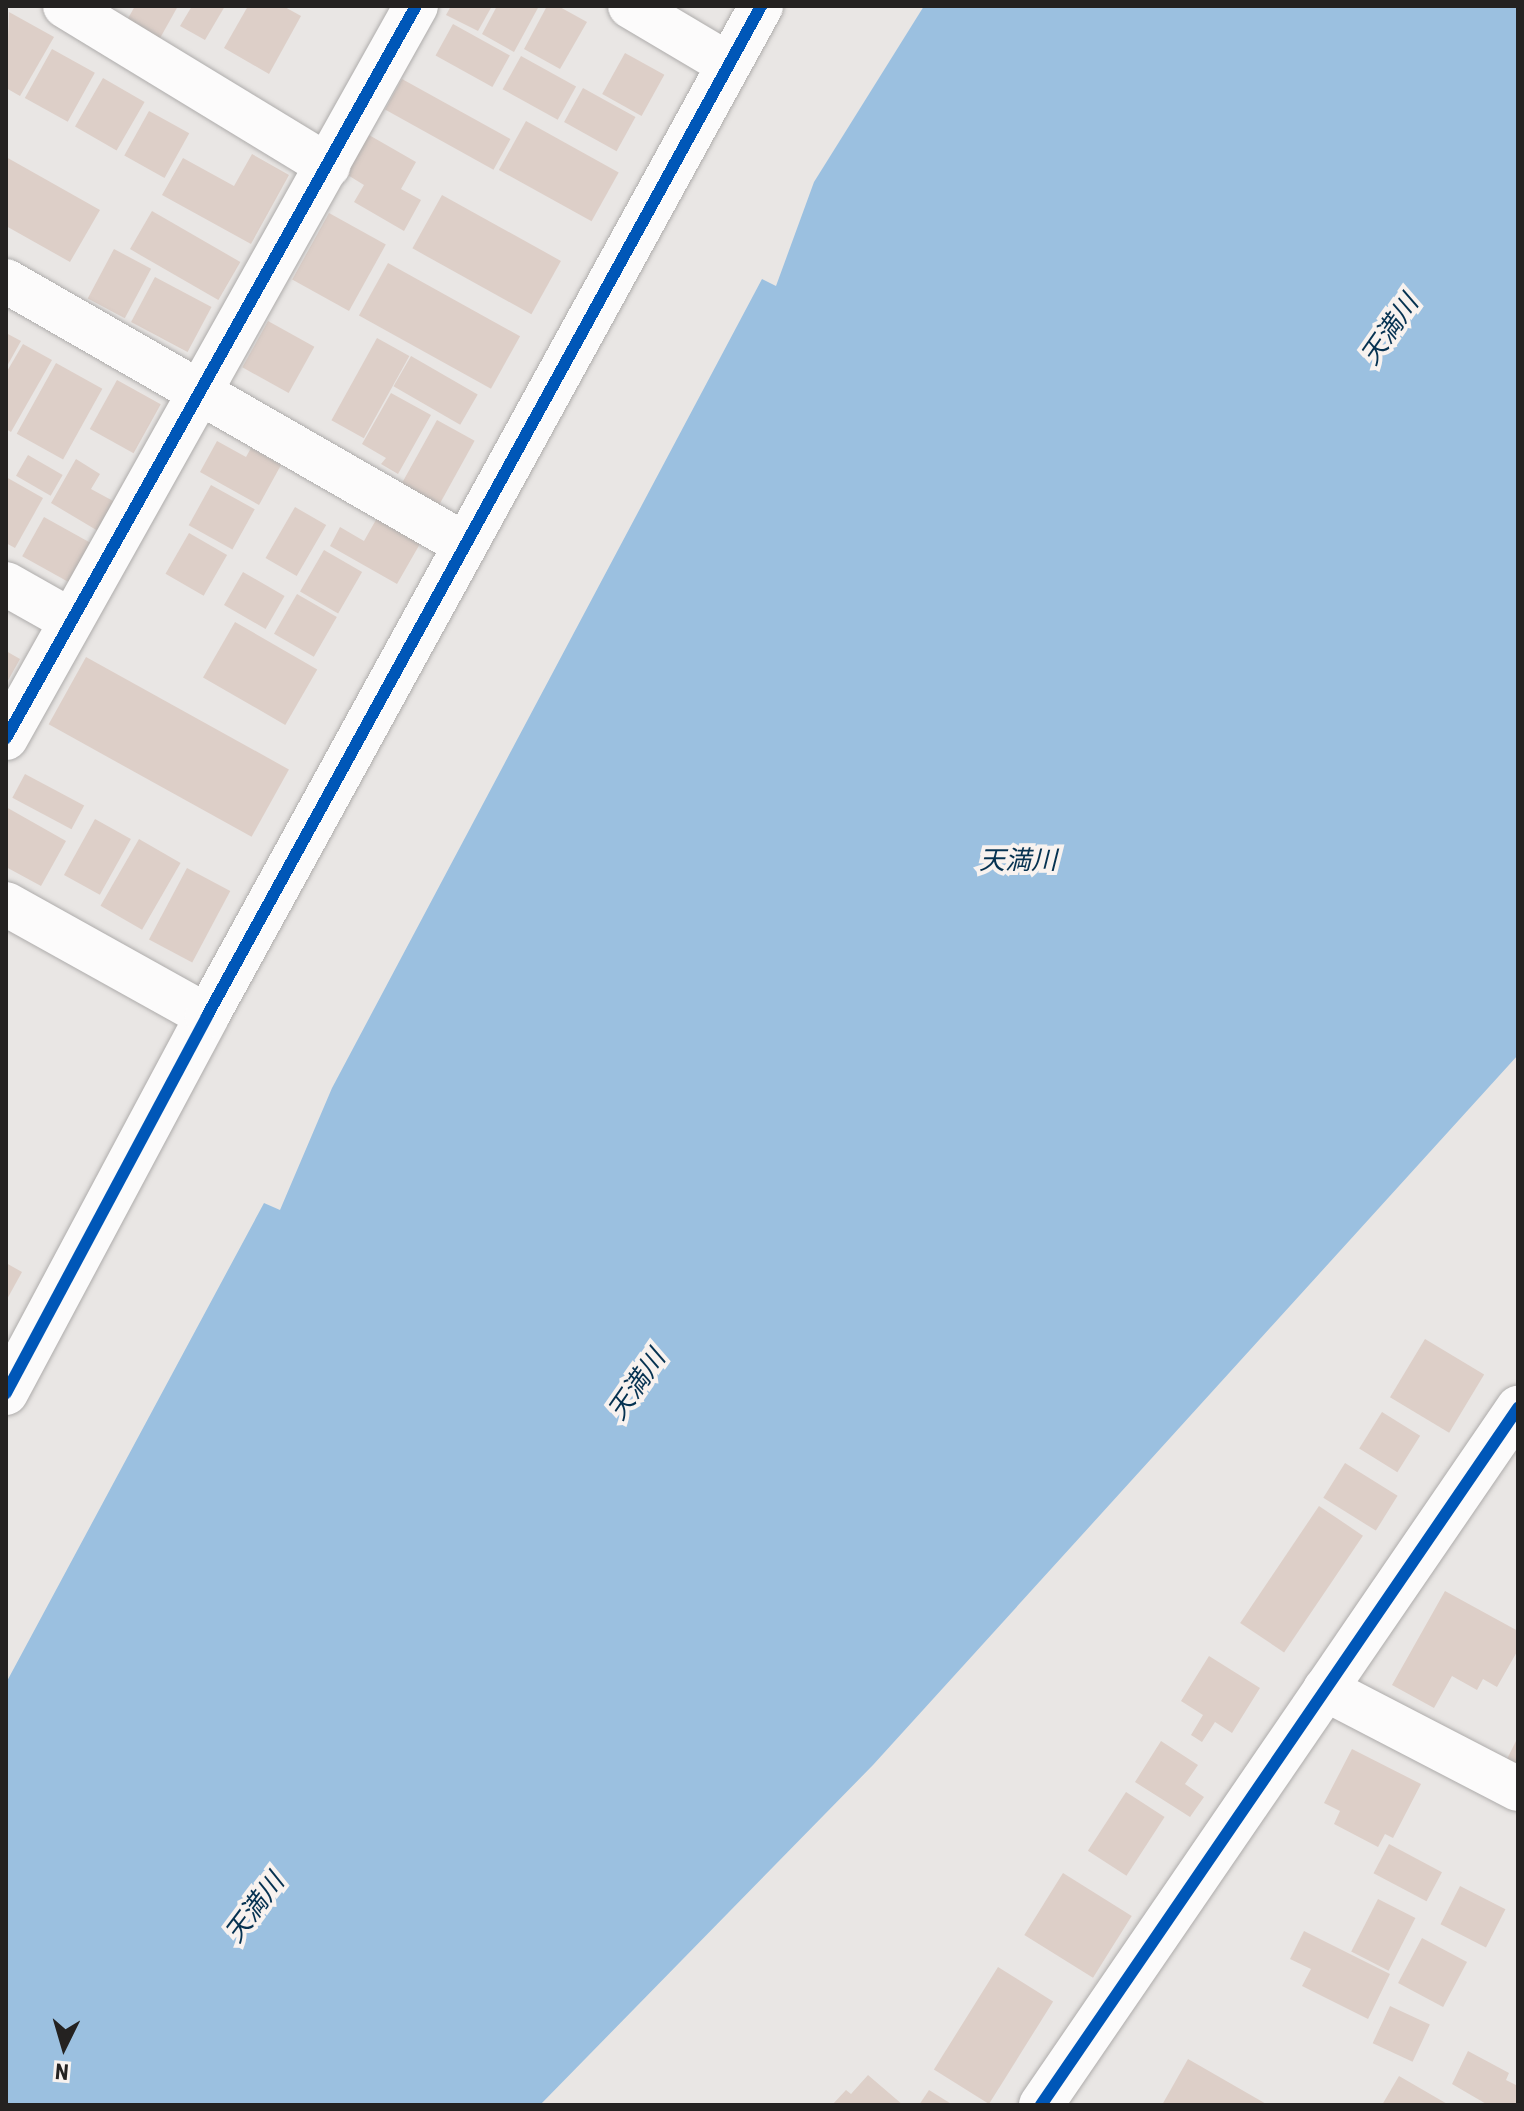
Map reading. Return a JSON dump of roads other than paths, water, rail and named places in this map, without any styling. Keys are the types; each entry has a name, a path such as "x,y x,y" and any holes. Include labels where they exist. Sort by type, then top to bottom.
{"street":[{"path":"65,6 328,166"},
{"path":"6,738 70,620 202,396 416,6"},
{"path":"630,6 726,63"},
{"path":"6,1393 207,1016 726,63 761,6"},
{"path":"6,281 464,544"},
{"path":"6,584 70,620"},
{"path":"6,904 207,1016"},
{"path":"1041,2105 1518,1408"},
{"path":"1325,1689 1518,1789"}],"water":[{"name":"天満川","path":"924,6 1518,6 1518,1055 873,1765 540,2105 6,2105 6,1683 264,1203 280,1210 332,1088 762,279 776,286 814,182"}]}
